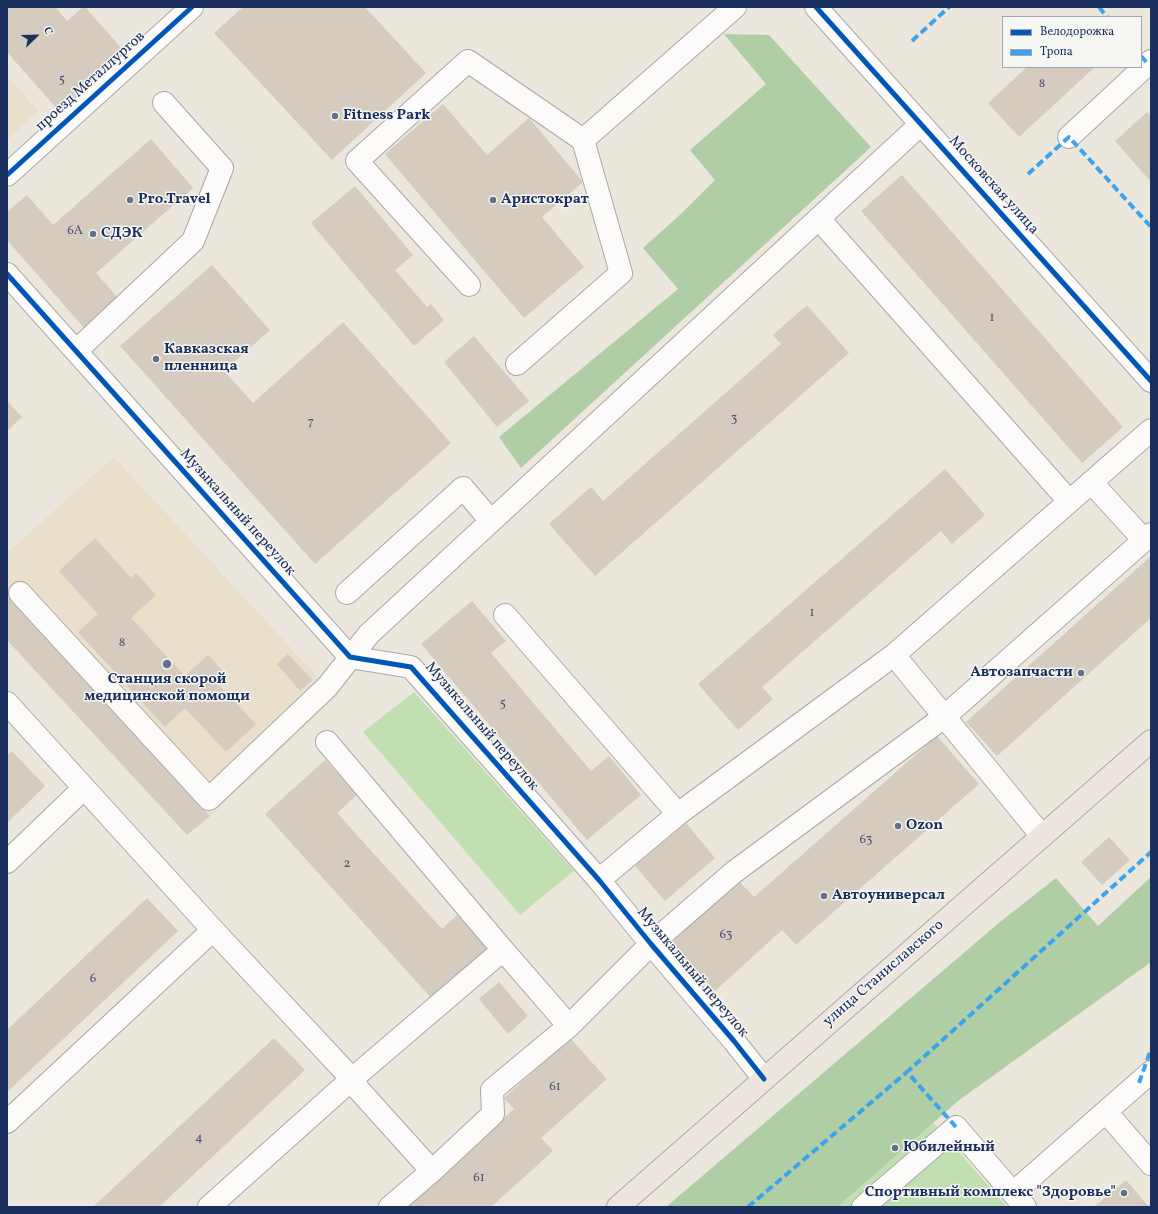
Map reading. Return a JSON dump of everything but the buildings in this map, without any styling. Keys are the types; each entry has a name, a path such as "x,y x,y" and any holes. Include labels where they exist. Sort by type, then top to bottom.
{"main road":[{"name":"улица Станиславского","path":"618,1207 1151,741"}],"street":[{"path":"583,140 735,7"},
{"name":"Московская улица","path":"816,7 1149,375"},
{"name":"проезд Металлургов","path":"7,175 182,10"},
{"path":"469,285 357,161 468,62 583,140 621,273 517,364"},
{"path":"1069,137 1150,64"},
{"path":"76,351 193,241 222,168 164,102"},
{"path":"20,593 209,799 327,687 369,634 921,124"},
{"path":"819,218 1069,501"},
{"name":"Музыкальный переулок","path":"7,274 350,657 411,667 599,880 650,944 734,1041 764,1079"},
{"path":"599,880 678,814 894,655 1151,430"},
{"path":"390,1207 432,1171 493,1114 492,1090 569,1026 650,944 734,872 944,717 1148,537 1091,482"},
{"path":"347,593 463,488 491,521"},
{"path":"505,615 678,814"},
{"path":"894,655 1042,836"},
{"path":"7,703 213,930 352,1079 359,1090 432,1171"},
{"path":"327,742 569,1026"},
{"path":"7,862 84,788"},
{"path":"7,1122 213,930"},
{"path":"209,1207 352,1079 504,950"},
{"path":"863,1207 956,1127 1019,1200 1106,1112 1151,1072"},
{"path":"1106,1112 1151,1164"}],"shaded area":[{"path":"7,76 38,111 7,140"},
{"name":"Станция скорой медицинской помощи","path":"114,457 327,687 338,695 210,816 187,835 7,640 7,553"}],"green space":[{"path":"724,34 769,35 871,147 521,468 499,437 678,289 643,248 683,212 715,180 690,150 766,84"},
{"path":"414,692 574,871 520,915 363,732"},
{"path":"1151,877 1151,962 958,1101 837,1207 666,1207 1000,922 1056,878 1098,926"},
{"name":"Юбилейный","path":"904,1089 1007,1207 765,1207"}],"marked path":[{"path":"912,41 949,7"},
{"path":"1099,7 1106,16"},
{"path":"1142,57 1148,64"},
{"path":"1028,174 1069,137 1151,227"},
{"path":"956,1127 907,1072 1151,852"},
{"path":"1139,1083 1151,1049"},
{"path":"748,1207 907,1072"}],"cycle path":[{"path":"7,175 192,7"},
{"path":"816,7 1151,381"},
{"path":"7,274 350,657 411,667 599,880 764,1079"}],"place":[{"name":"Fitness Park","path":"335,116"},
{"name":"Pro.Travel","path":"130,200"},
{"name":"Аристократ","path":"493,200"},
{"name":"СДЭК","path":"93,234"},
{"name":"Кавказская пленница","path":"156,359"},
{"name":"Станция скорой медицинской помощи","path":"167,664"},
{"name":"Автозапчасти","path":"1081,673"},
{"name":"Ozon","path":"898,826"},
{"name":"Автоуниверсал","path":"824,896"},
{"name":"Юбилейный","path":"895,1148"},
{"name":"Спортивный комплекс \"Здоровье\"","path":"1124,1193"}]}
